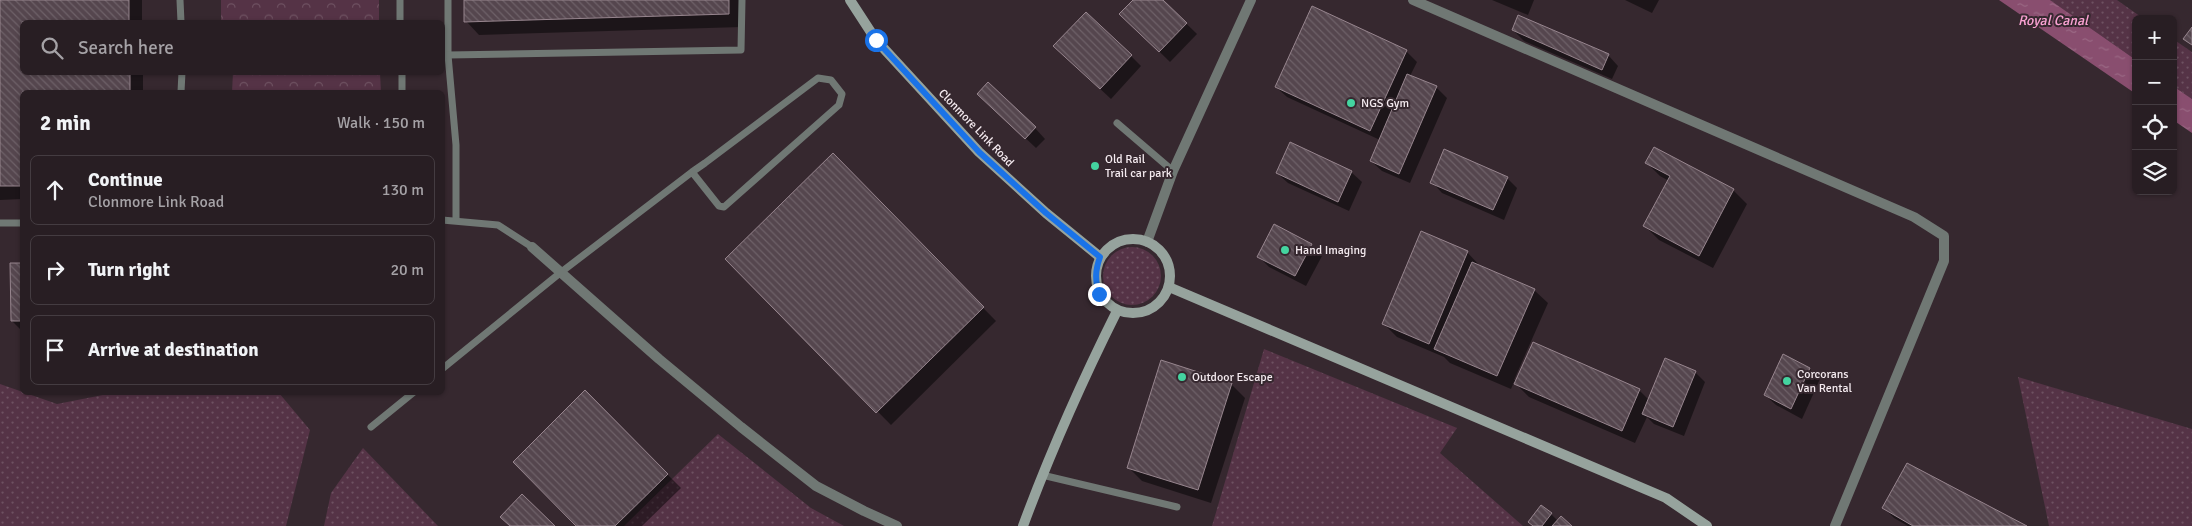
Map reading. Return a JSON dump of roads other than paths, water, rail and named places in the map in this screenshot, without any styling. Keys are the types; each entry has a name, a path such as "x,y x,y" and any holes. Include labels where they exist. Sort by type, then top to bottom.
{"main road":[{"name":"Clonmore Link Road","path":"850,0 876,40 979,152 1046,213 1100,257"},
{"path":"1132,239 1147,242 1157,248 1169,266 1169,287 1163,299 1154,308 1142,313 1129,314 1117,311 1107,304 1099,294 1095,282 1096,269 1100,257 1116,243 1132,239"},
{"path":"1169,287 1666,498 1707,526"},
{"path":"1023,526 1042,475 1094,356 1117,311"}],"street":[{"path":"1147,242 1172,171 1251,0"},
{"path":"1413,0 1914,217 1944,236 1944,261 1835,526"},
{"path":"532,247 560,274 741,427 816,486 864,512 897,526"}],"lane":[{"path":"180,0 181,20"},
{"path":"400,0 400,20"},
{"path":"448,0 448,55 456,145 456,220"},
{"path":"448,55 741,50 742,0"},
{"path":"182,75 182,90"},
{"path":"402,75 402,90"},
{"path":"445,367 560,274 692,172 818,78 831,80 842,94 842,100 839,105 724,207 719,206 692,172"},
{"path":"1117,123 1172,171"},
{"path":"445,220 498,225 532,247"},
{"path":"0,223 20,223"},
{"path":"371,427 410,395"},
{"path":"1042,475 1177,507"}],"water":[{"name":"Royal Canal","path":"1999,0 2050,0 2132,57 2132,91"},
{"path":"2177,89 2192,99 2192,133 2177,123"}],"place":[{"name":"NGS Gym","path":"1351,103"},
{"name":"Old Rail Trail car park","path":"1095,166"},
{"name":"Hand Imaging","path":"1285,250"},
{"name":"Outdoor Escape","path":"1182,377"},
{"name":"Corcorans Van Rental","path":"1787,381"}]}
